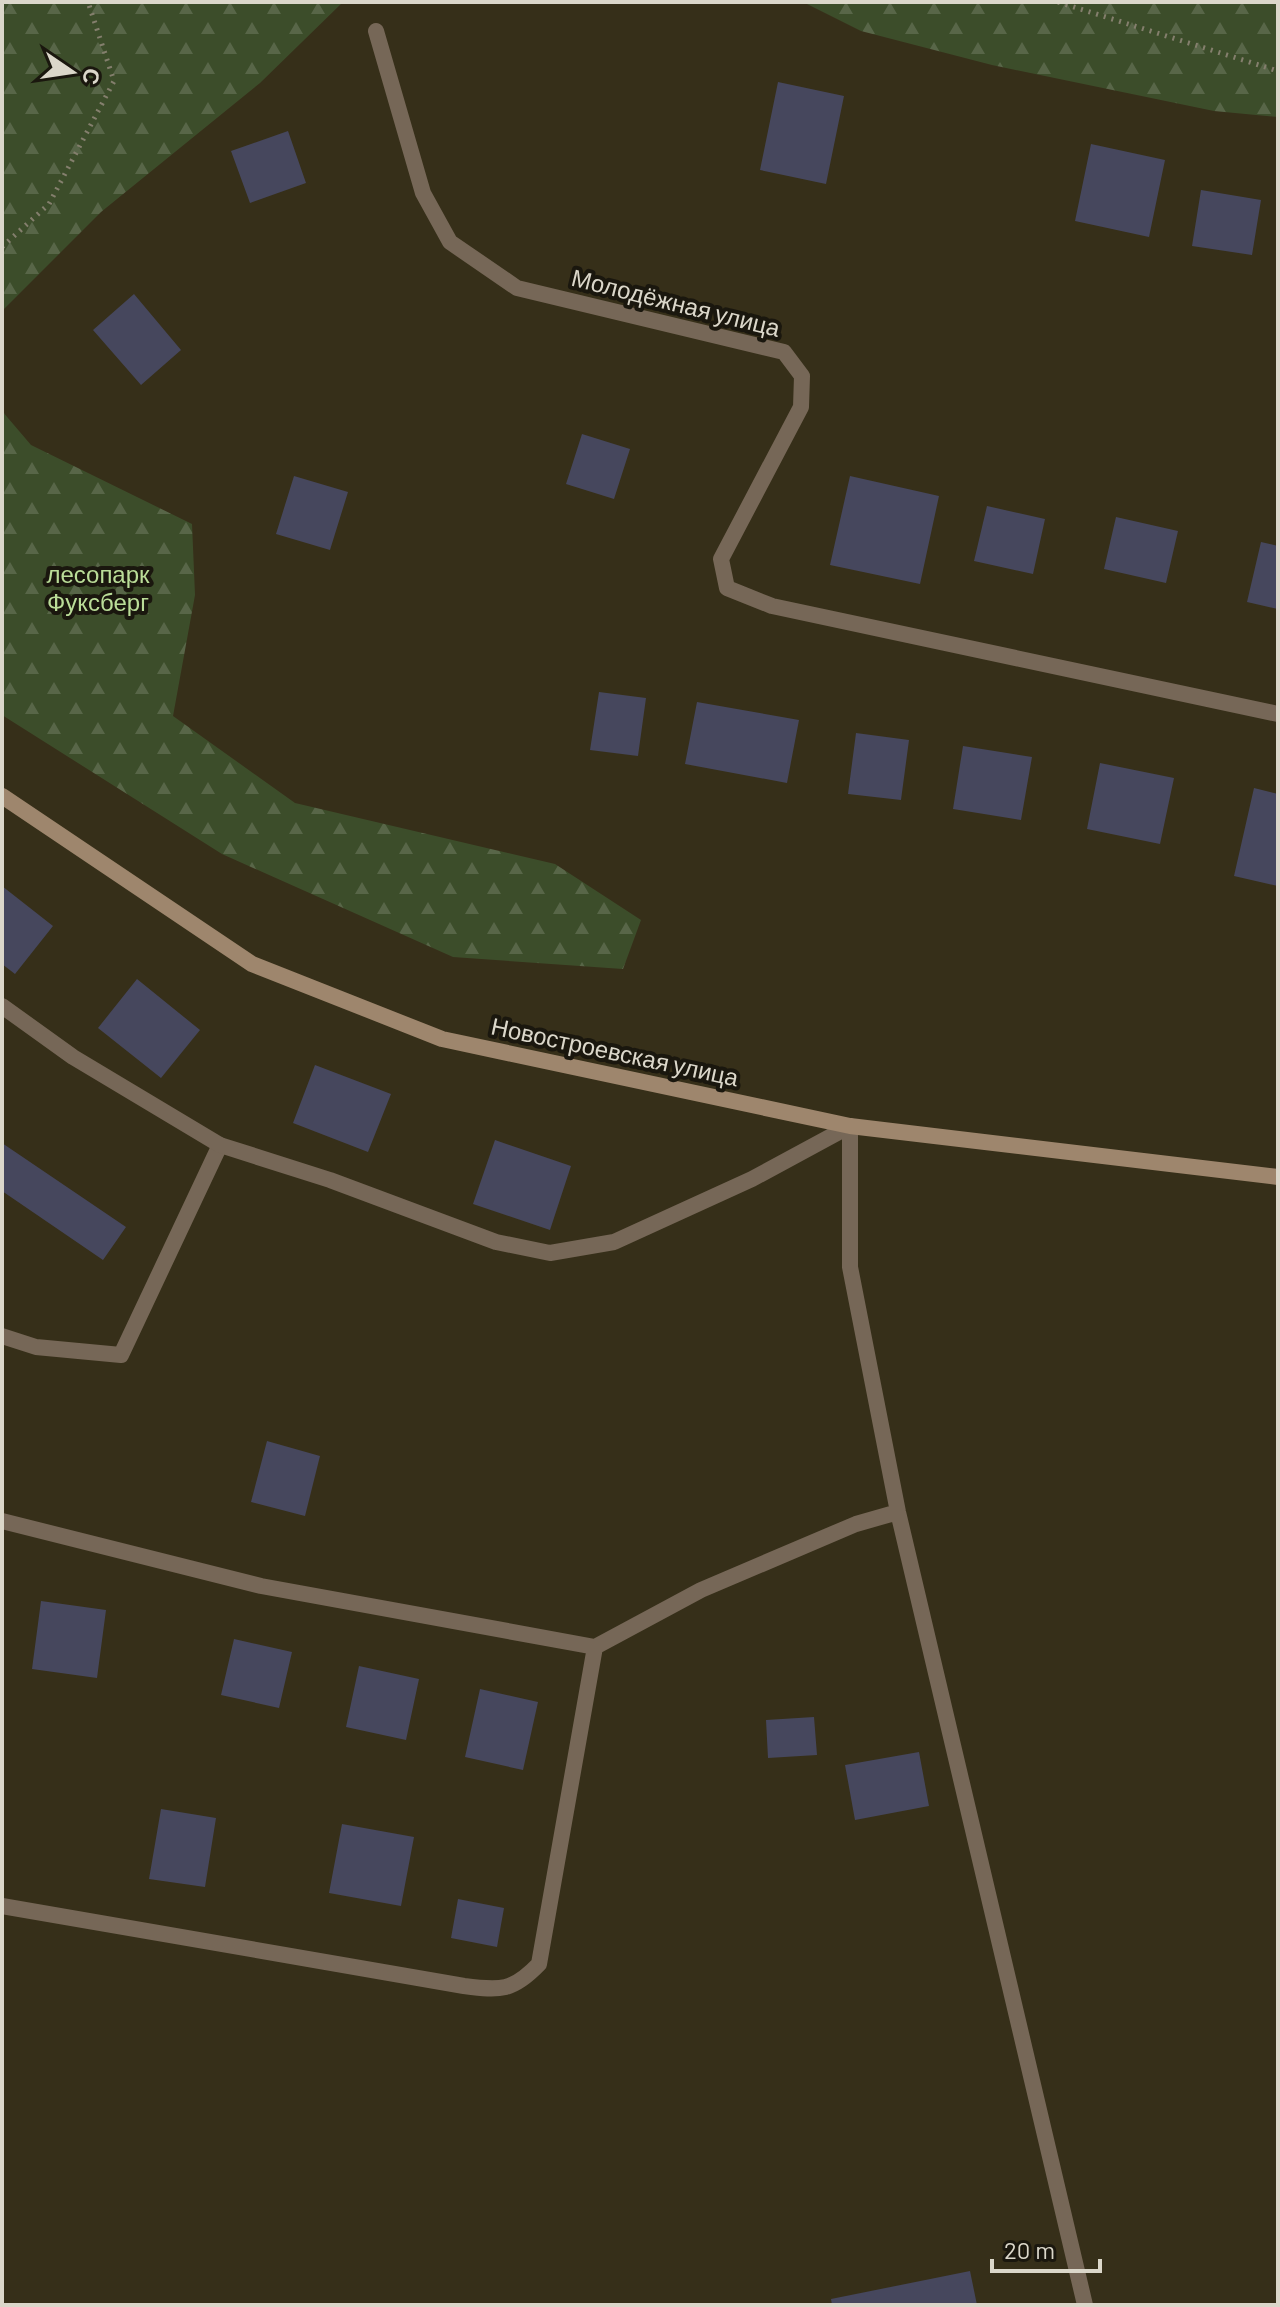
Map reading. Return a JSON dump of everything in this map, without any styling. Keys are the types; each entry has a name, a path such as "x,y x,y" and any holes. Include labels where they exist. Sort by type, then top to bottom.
{"main road":[{"name":"Новостроевская улица","path":"2,796 252,964 442,1039 850,1126 1278,1177"}],"street":[{"name":"Молодёжная улица","path":"376,31 423,193 450,242 517,288 784,352 802,376 801,407 721,559 727,588 772,606 1278,714"},
{"path":"2,1006 73,1057 220,1145 330,1180 496,1242 550,1253 614,1242 752,1179 850,1126 850,1267 898,1512 1085,2305"},
{"path":"2,1336 36,1347 121,1355 220,1145"},
{"path":"2,1521 261,1586 595,1647 701,1590 856,1524 898,1512"},
{"path":"2,1906 464,1986 494,1990 519,1985 539,1964 595,1647"}],"path":[{"path":"2,247 49,204 114,81 88,2"},
{"path":"1058,2 1278,71"}],"green space":[{"path":"2,2 343,2 260,83 101,212 2,311"},
{"path":"803,2 1278,2 1278,117 1214,111 992,65 861,31"},
{"name":"лесопарк Фуксберг","path":"2,411 31,445 192,524 195,595 173,716 295,803 555,864 641,920 623,969 453,957 222,854 2,715"}],"building":[{"path":"778,82 844,96 826,184 760,170"},
{"path":"288,131 306,183 250,203 231,151"},
{"path":"1091,144 1165,160 1149,237 1075,221"},
{"path":"1201,190 1261,200 1252,255 1192,246"},
{"path":"134,294 181,350 141,385 93,330"},
{"path":"582,434 630,449 614,499 566,484"},
{"path":"294,476 348,492 330,550 276,534"},
{"path":"850,476 939,496 920,584 830,565"},
{"path":"987,506 1045,519 1033,574 974,561"},
{"path":"1116,517 1178,531 1166,583 1104,569"},
{"path":"1261,542 1278,546 1278,609 1247,602"},
{"path":"599,692 646,698 638,756 590,750"},
{"path":"697,702 799,720 787,783 685,764"},
{"path":"856,733 909,740 901,800 848,794"},
{"path":"963,746 1032,757 1021,820 953,809"},
{"path":"1100,763 1174,778 1160,844 1087,829"},
{"path":"1254,788 1278,794 1278,886 1234,876"},
{"path":"2,886 53,926 15,974 2,964"},
{"path":"137,979 200,1030 161,1078 98,1028"},
{"path":"315,1065 391,1094 368,1152 293,1123"},
{"path":"495,1140 571,1166 550,1230 473,1204"},
{"path":"2,1143 126,1227 103,1260 2,1191"},
{"path":"267,1441 320,1456 305,1516 251,1502"},
{"path":"41,1601 106,1610 97,1678 32,1669"},
{"path":"234,1639 292,1652 279,1708 221,1695"},
{"path":"359,1666 419,1679 406,1740 346,1727"},
{"path":"480,1689 538,1702 523,1770 465,1757"},
{"path":"814,1717 817,1755 768,1758 766,1720"},
{"path":"919,1752 929,1806 855,1820 845,1765"},
{"path":"161,1809 216,1818 205,1887 149,1879"},
{"path":"342,1824 414,1837 401,1906 329,1893"},
{"path":"458,1899 504,1908 497,1947 451,1938"},
{"path":"970,2271 977,2305 832,2305 831,2299"}]}
